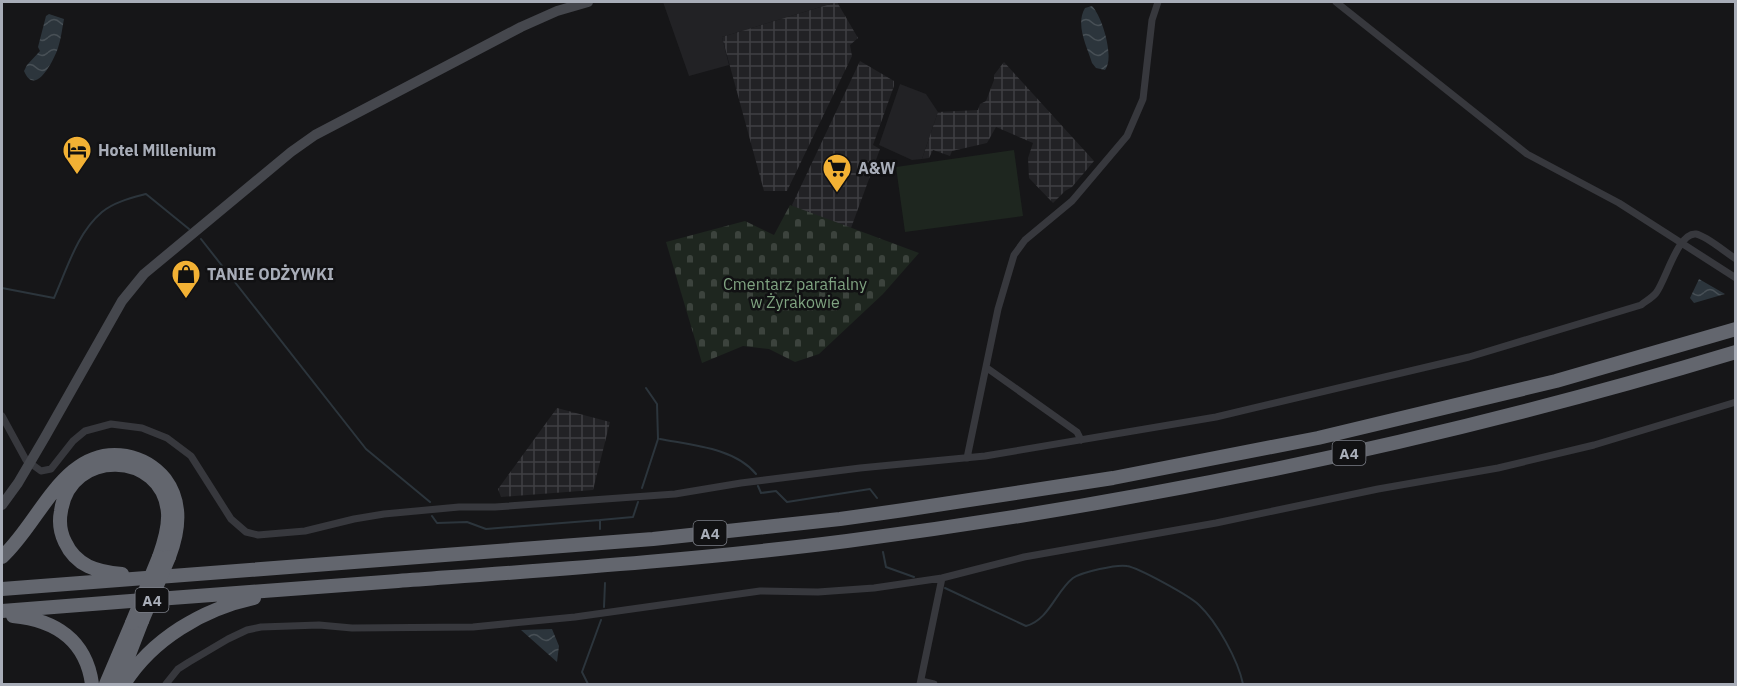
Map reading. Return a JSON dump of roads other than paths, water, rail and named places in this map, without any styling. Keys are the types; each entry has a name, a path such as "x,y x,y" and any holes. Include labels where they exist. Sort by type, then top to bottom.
{"highway":[{"name":"A4","path":"2,589 653,539 840,519 957,502 1174,466 1384,423 1572,377 1736,328"},
{"name":"A4","path":"2,613 667,560 842,542 1117,500 1359,451 1585,396 1736,352"},
{"path":"2,557 20,538 58,486 72,472 91,459 114,455 131,457 159,472 169,484 177,506 176,538 164,557 137,622 106,684"},
{"path":"164,557 168,514 162,493 154,481 133,467 112,464 94,468 74,481 64,498 60,520 64,541 79,561 91,568 110,573 169,576"},
{"path":"124,684 149,654 173,633 201,616 229,605 303,589"},
{"path":"2,613 42,621 64,633 83,656 92,684"},
{"path":"118,684 137,622"}],"street":[{"path":"2,506 29,464 122,301 144,274 291,152 330,125 521,27 557,11 588,2"},
{"path":"967,458 998,309 1014,255 1025,240 1072,201 1127,136 1134,124 1143,99 1152,20 1158,2"},
{"path":"1336,2 1527,154 1619,204 1736,278"},
{"path":"2,416 29,464 41,471 51,469 78,436 93,428 111,424 142,429 167,438 190,456 231,519 246,532 258,535 305,531 384,514 459,507 495,507 675,494 860,468 967,458 1216,417 1469,357 1641,304 1656,292 1680,243 1690,235 1697,234 1736,259"},
{"path":"987,368 1077,432 1081,440"},
{"path":"166,684 178,669 189,662 228,639 247,630 261,627 319,625 352,628 473,627 576,617 760,591 818,592 874,588 942,578 1024,557 1216,523 1378,489 1498,468 1594,445 1736,402"},
{"path":"934,684 920,683 942,578"}],"water":[{"path":"1092,6 1100,19 1106,37 1109,56 1105,70 1096,68 1092,63 1083,36 1082,15 1085,8"},
{"path":"49,14 64,19 60,41 56,54 44,74 39,79 33,80 28,78 24,71 40,51 38,47 46,16"},
{"path":"1699,279 1725,294 1694,303 1690,298"},
{"path":"552,629 559,646 557,662 521,630"}],"waterway":[{"path":"2,288 54,298 86,230 102,212 129,199 146,194 189,229"},
{"path":"201,239 366,449 430,502"},
{"path":"642,488 658,439 657,404 646,388"},
{"path":"660,439 725,453 747,465 756,474"},
{"path":"758,486 761,493 776,491 787,502 870,489 877,498"},
{"path":"600,529 600,520 633,517 638,502"},
{"path":"432,516 437,523 467,522 486,529 600,520"},
{"path":"883,552 886,567 914,577"},
{"path":"945,588 1026,626 1041,618 1073,578 1108,567 1127,566 1175,589 1206,612 1226,642 1237,664 1243,684"},
{"path":"604,607 605,583"},
{"path":"588,684 582,672 601,620"}],"place":[{"name":"Hotel Millenium","path":"77,176"},
{"name":"A&W","path":"837,194"},
{"name":"TANIE ODŻYWKI","path":"186,300"}],"park label":[{"name":"Cmentarz parafialny w Żyrakowie","path":"795,293"}]}
